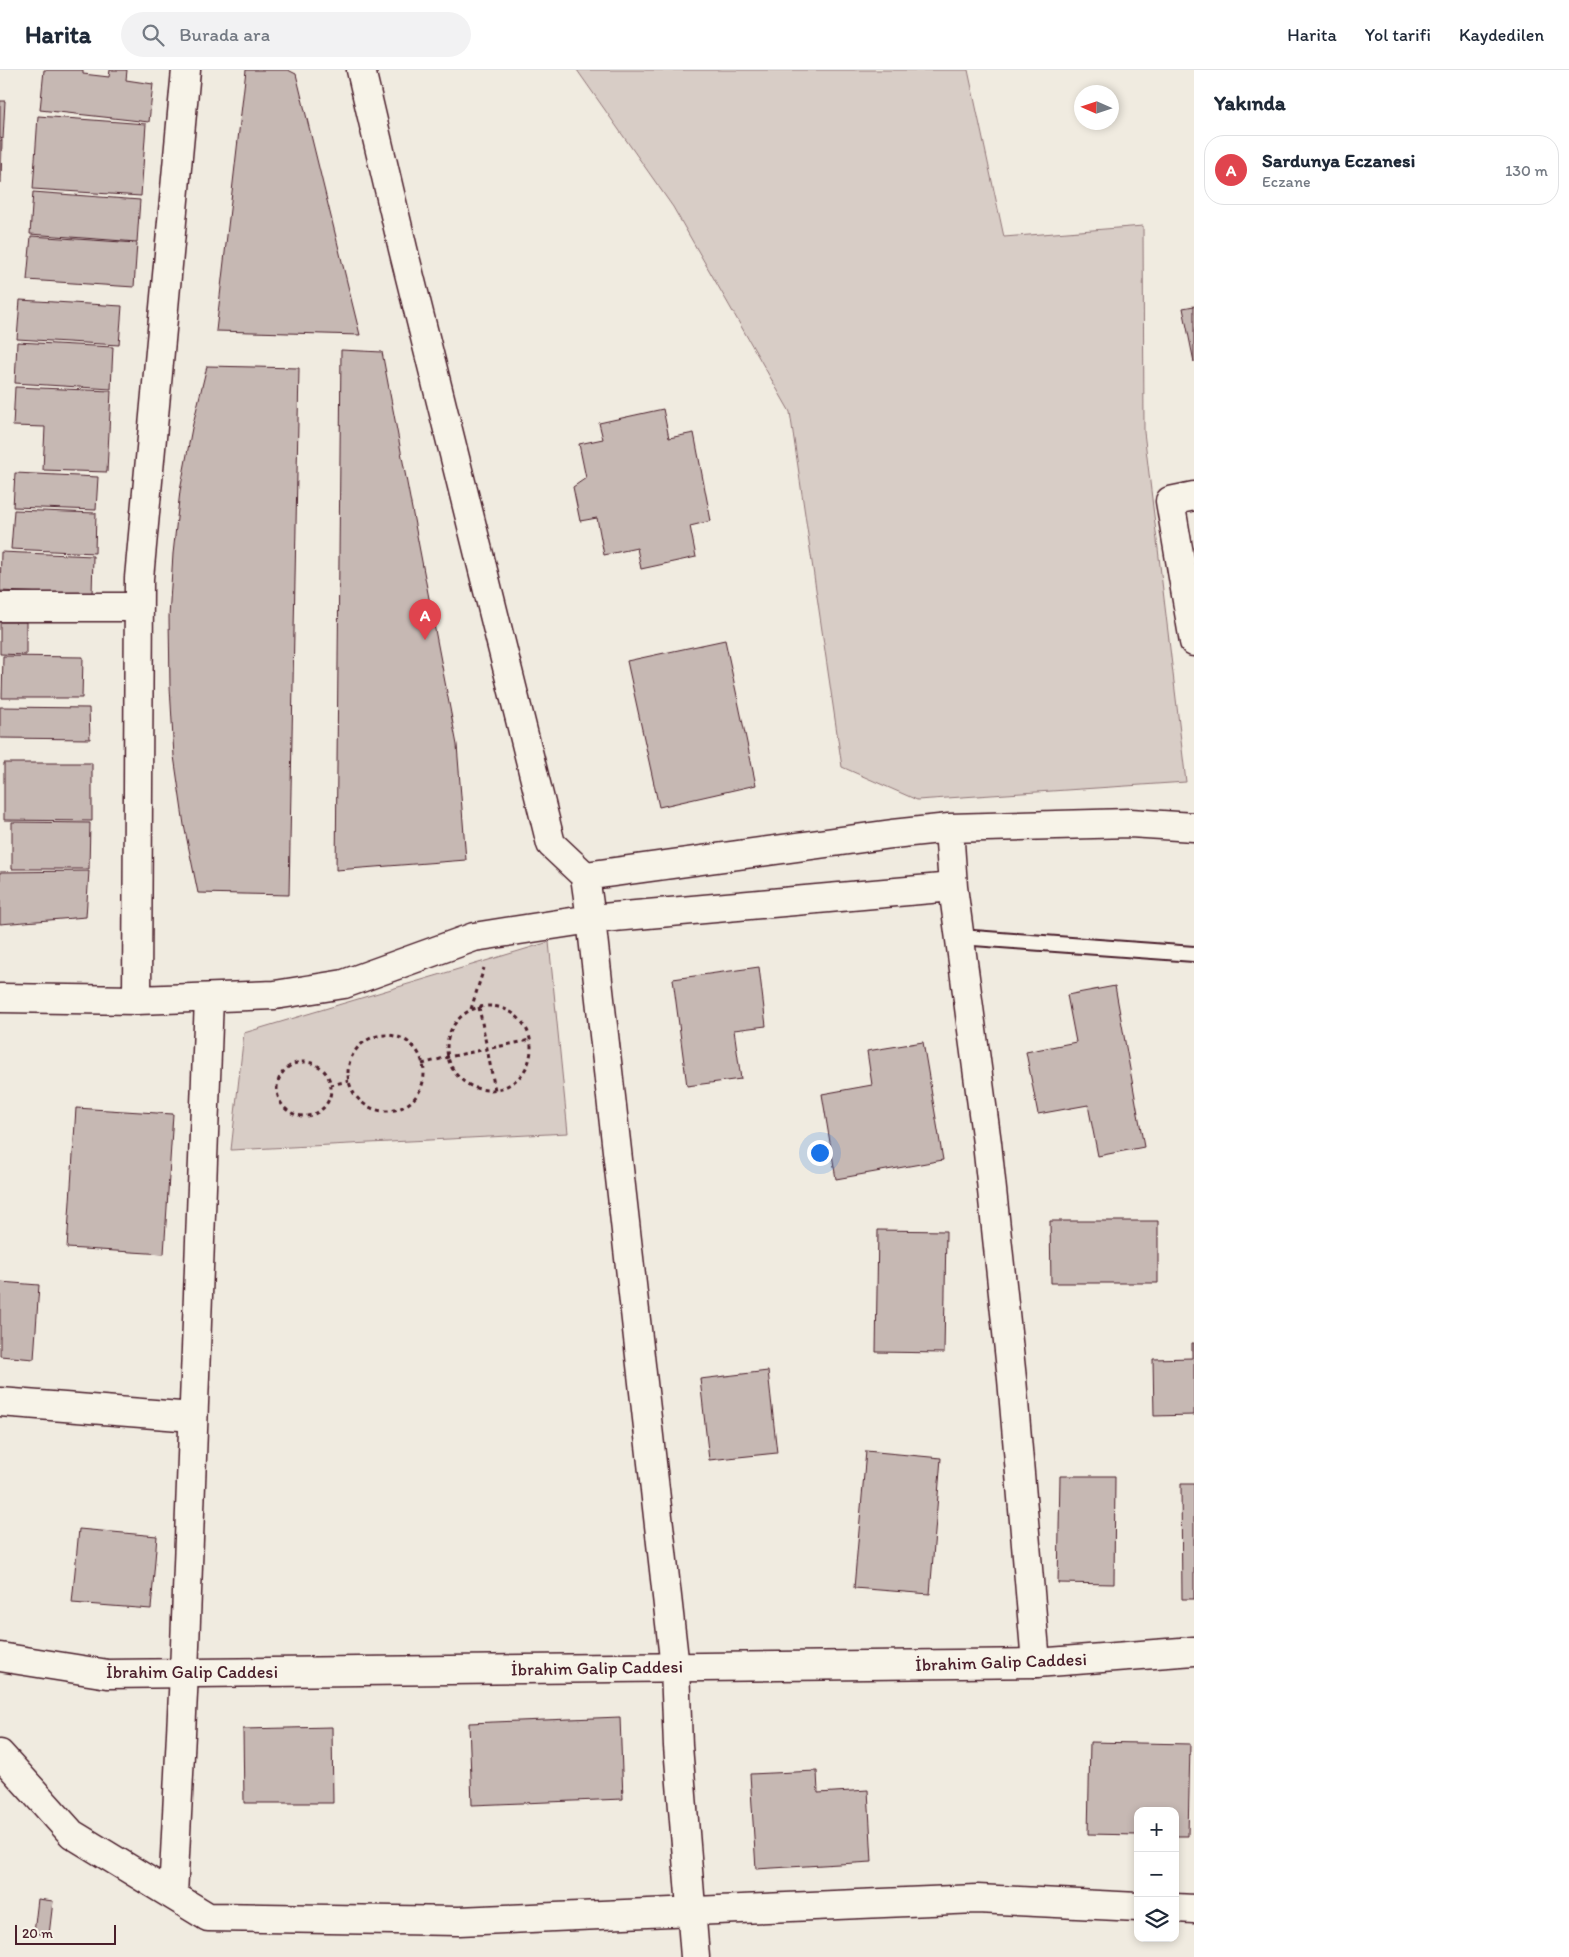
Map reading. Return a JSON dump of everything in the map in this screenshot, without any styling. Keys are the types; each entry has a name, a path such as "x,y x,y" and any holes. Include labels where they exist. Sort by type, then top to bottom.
{"street":[{"path":"137,1000 139,578 186,70"},
{"path":"362,70 403,249 551,844 585,876 592,919 675,1668 678,1746 695,1957"},
{"path":"1194,496 1170,501 1194,642"},
{"path":"0,607 139,607"},
{"path":"585,876 892,834 949,828 1130,823 1194,828"},
{"path":"949,828 953,887 987,1143 1012,1379 1036,1663"},
{"path":"0,998 137,1000 275,995 344,984 474,937 495,933 592,919 953,887"},
{"path":"173,1895 184,1673 209,998"},
{"path":"0,1402 193,1417"},
{"name":"İbrahim Galip Caddesi","path":"0,1657 108,1674 1036,1663 1194,1651"},
{"path":"0,1754 72,1834 208,1917 459,1921 977,1899 1134,1907"},
{"path":"1179,1908 1194,1909"}],"lane":[{"path":"960,937 1194,954"}],"path":[{"path":"470,1010 495,933"},
{"path":"498,1006 522,1020 532,1046 530,1060 524,1073 514,1083 501,1089 488,1091 474,1088 462,1081 453,1070 448,1057 447,1043 451,1029 459,1018 470,1010 479,1007 498,1006"},
{"path":"479,1007 495,1090"},
{"path":"386,1035 398,1037 410,1043 418,1052 424,1076 420,1089 413,1099 403,1106 391,1110 379,1110 367,1106 358,1098 349,1081 349,1062 354,1051 363,1042 374,1037 386,1035"},
{"path":"422,1064 530,1040"},
{"path":"298,1062 316,1064 328,1076 330,1084 331,1094 322,1109 314,1114 305,1116 296,1115 288,1111 282,1104 277,1088 283,1071 298,1062"},
{"path":"330,1084 349,1081"}],"shaded area":[{"path":"577,70 968,70 1004,237 1143,226 1144,432 1186,782 917,800 842,767 790,412 673,207"},
{"path":"549,942 568,1133 231,1150 244,1033"}],"building":[{"path":"44,70 83,70 83,74 109,77 110,70 127,70 126,80 153,84 149,122 40,110"},
{"path":"246,70 288,70 296,74 360,335 216,331"},
{"path":"0,101 5,101 3,139 0,138"},
{"path":"38,116 146,124 141,196 33,189"},
{"path":"0,140 2,140 1,183 0,183"},
{"path":"33,192 140,200 137,242 30,234"},
{"path":"31,236 137,243 134,287 27,280"},
{"path":"20,300 122,306 119,345 17,339"},
{"path":"1194,306 1194,362 1183,308"},
{"path":"17,342 113,347 111,389 15,383"},
{"path":"341,350 382,352 457,745 466,860 336,870"},
{"path":"207,366 299,368 289,895 198,893 184,825 174,756 170,687 169,617 180,491 192,428"},
{"path":"15,387 111,391 107,472 43,470 45,427 13,426"},
{"path":"663,409 669,438 694,433 711,521 690,526 696,557 641,569 637,548 604,555 597,518 580,521 573,487 586,478 579,444 603,439 599,423"},
{"path":"15,473 98,477 96,510 13,507"},
{"path":"14,510 96,513 95,553 11,549"},
{"path":"1,552 93,556 92,595 0,591"},
{"path":"0,622 26,622 26,655 0,654"},
{"path":"725,640 756,785 659,807 627,661"},
{"path":"3,656 83,657 82,698 2,698"},
{"path":"0,707 89,708 90,739 0,738"},
{"path":"4,763 92,763 92,821 4,820"},
{"path":"12,822 90,823 89,869 12,869"},
{"path":"89,871 86,917 0,924 0,872"},
{"path":"759,967 766,1026 734,1030 741,1079 687,1086 673,979"},
{"path":"1115,986 1144,1147 1098,1156 1088,1105 1038,1114 1026,1052 1076,1042 1067,995"},
{"path":"923,1042 943,1160 836,1179 822,1094 872,1085 867,1051"},
{"path":"76,1108 173,1114 164,1254 67,1248"},
{"path":"1050,1221 1158,1221 1158,1283 1051,1283"},
{"path":"878,1230 946,1231 944,1353 876,1352"},
{"path":"0,1282 39,1285 34,1359 0,1356"},
{"path":"1192,1343 1194,1343 1194,1415 1154,1416 1153,1359 1192,1358"},
{"path":"768,1371 777,1453 709,1460 700,1379"},
{"path":"866,1451 941,1458 930,1594 854,1588"},
{"path":"1060,1476 1115,1476 1114,1584 1058,1583"},
{"path":"1181,1484 1194,1484 1194,1599 1182,1599"},
{"path":"79,1529 157,1536 151,1609 72,1603"},
{"path":"620,1717 623,1799 472,1805 469,1723"},
{"path":"332,1727 333,1803 244,1803 243,1729"},
{"path":"1090,1742 1190,1744 1188,1836 1179,1836 1179,1807 1134,1807 1134,1835 1088,1834"},
{"path":"817,1771 818,1793 868,1790 872,1862 756,1869 750,1774"},
{"path":"38,1899 53,1901 49,1935 34,1933"}],"place":[{"name":"Sardunya Eczanesi","path":"425,640"}]}
